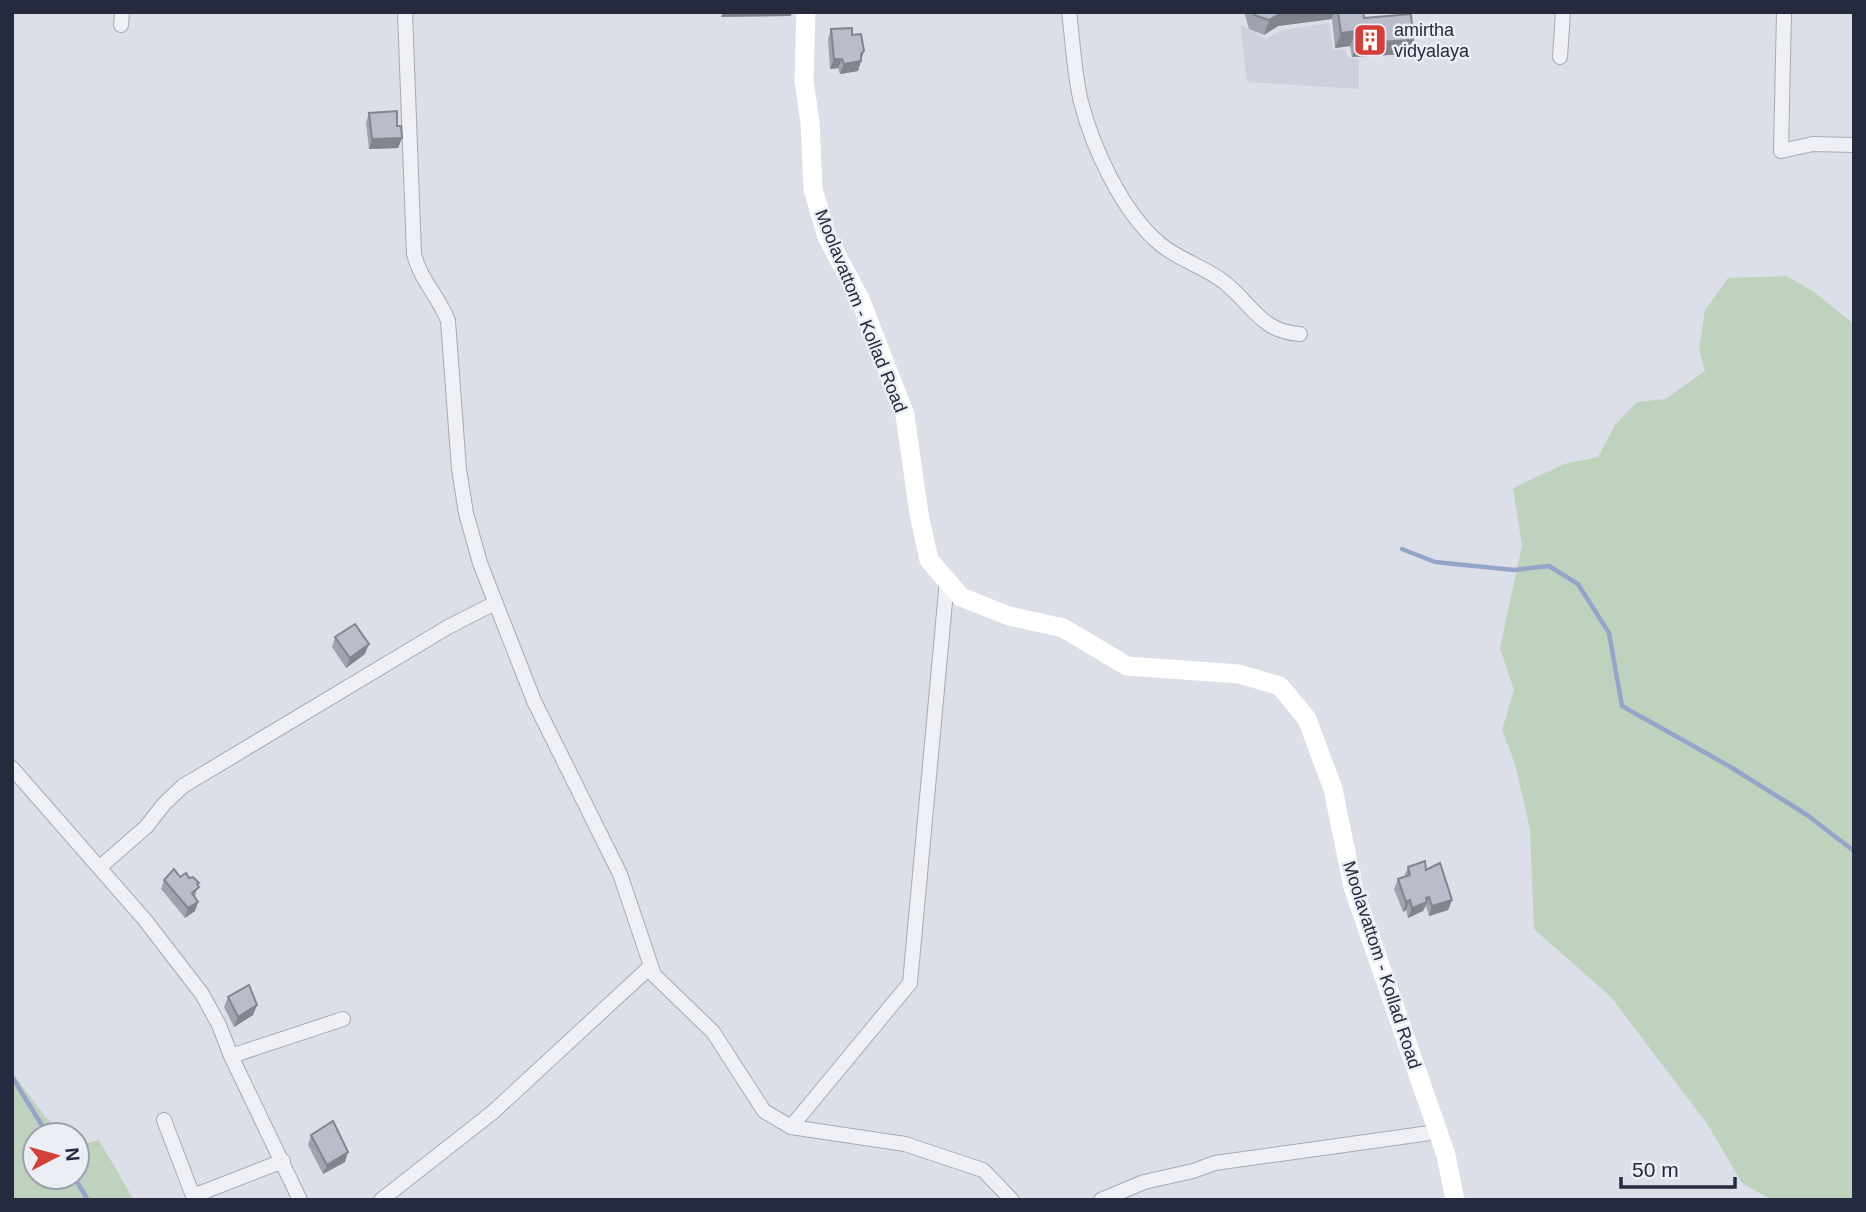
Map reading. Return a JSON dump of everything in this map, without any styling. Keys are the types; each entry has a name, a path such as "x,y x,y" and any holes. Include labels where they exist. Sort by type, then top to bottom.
{"main road":[{"name":"Moolavattom - Kollad Road","path":"806,12 804,81 810,122 813,188 827,237 860,299 905,415 919,514 929,559 961,597 1009,616 1063,628 1127,666 1238,674 1280,686 1307,719 1333,789 1353,887 1446,1155 1455,1200"}],"street":[{"path":"405,12 414,254 421,275 448,321 459,469 471,536 534,701 620,874 654,975 713,1032 764,1111 791,1127 905,1144 983,1170 1012,1200"},
{"path":"1069,12 1081,102 1100,154 1133,218 1161,245 1220,279 1267,326 1287,334 1300,334"},
{"path":"1560,57 1563,12"},
{"path":"1784,12 1781,151 1812,144 1854,145"},
{"path":"791,1127 910,983 947,580"},
{"path":"100,867 146,827 183,786 448,627 495,603"},
{"path":"12,768 100,867 167,947 202,994 300,1200"},
{"path":"381,1200 493,1112 651,966"},
{"path":"231,1056 343,1019"},
{"path":"164,1120 194,1196 283,1161"},
{"path":"1101,1200 1144,1182 1215,1163 1437,1132"}],"shaded area":[{"path":"1329,23 1333,50 1345,49 1348,58 1359,59 1359,89 1247,82 1240,24 1265,39 1282,30"}],"green space":[{"path":"1786,276 1813,291 1854,324 1854,1200 1772,1200 1742,1183 1708,1125 1611,997 1534,929 1530,829 1515,764 1502,730 1514,690 1500,648 1522,546 1513,488 1564,464 1598,457 1615,425 1637,402 1666,399 1705,371 1699,350 1705,310 1728,278"},
{"path":"12,1072 50,1121 21,1121 21,1191 91,1191 91,1142 99,1140 134,1200 12,1200"}],"building":[{"path":"1254,12 1283,12 1269,20 1254,15"},
{"path":"1338,12 1363,12 1364,18 1411,14 1413,40 1358,43 1356,31 1341,33"},
{"path":"852,28 852,35 861,34 864,51 861,61 844,64 842,59 834,59 831,29"},
{"path":"397,111 397,126 401,126 402,138 372,139 369,113"},
{"path":"355,624 369,644 350,658 335,637"},
{"path":"1425,861 1426,870 1440,863 1452,900 1432,906 1429,897 1426,898 1427,902 1412,908 1410,900 1406,902 1398,879 1410,875 1408,867"},
{"path":"174,869 180,877 186,873 189,878 193,877 199,883 199,887 192,893 198,902 188,908 164,880"},
{"path":"249,985 257,1005 238,1017 228,997"},
{"path":"333,1121 348,1152 327,1165 311,1135"}],"waterway":[{"path":"1402,549 1435,562 1514,570 1549,566 1578,584 1609,633 1622,706 1729,766 1807,815 1854,851"},
{"path":"12,1077 39,1121"},
{"path":"83,1191 88,1200"}],"place":[{"name":"amirtha vidyalaya","path":"1370,40"}]}
